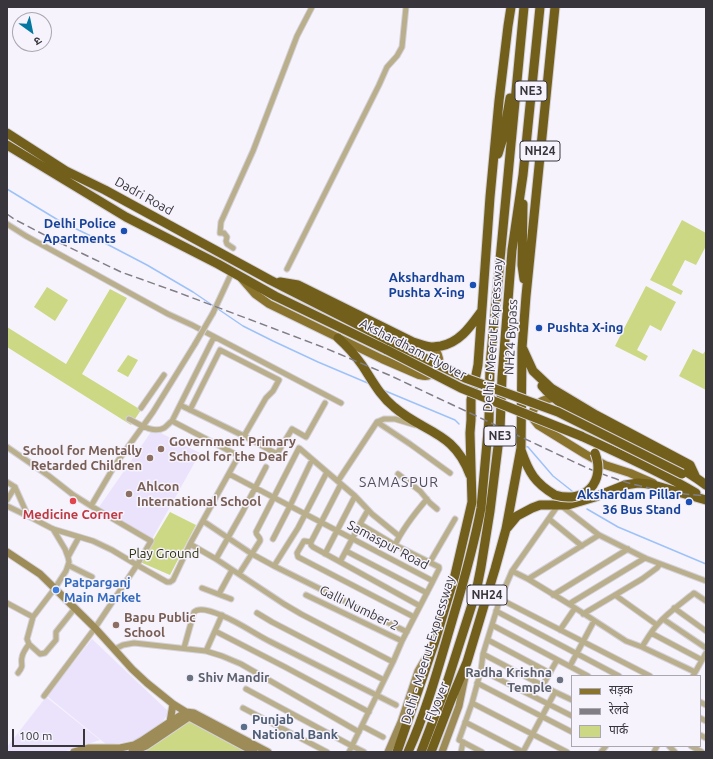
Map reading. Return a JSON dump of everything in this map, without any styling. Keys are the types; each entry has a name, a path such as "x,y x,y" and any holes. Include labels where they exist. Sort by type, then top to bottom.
{"highway":[{"path":"435,641 454,575 472,502 470,432 471,400 478,365 492,174 511,7"},
{"name":"Delhi - Meerut Expressway","path":"408,752 433,686 462,587 481,508 490,420 490,364 524,7"},
{"name":"Delhi - Meerut Expressway","path":"421,752 449,693 476,592 490,511 500,430 502,377 512,250 523,175 540,7"},
{"name":"NH24 Bypass","path":"467,662 506,529 521,448 522,348 526,296 555,7"},
{"path":"492,174 503,138 518,63"},
{"name":"Dadri Road","path":"7,133 66,170 270,280"},
{"name":"Dadri Road","path":"7,145 126,217 240,276"},
{"path":"523,175 522,265 526,296"},
{"name":"Akshardham Flyover","path":"240,276 275,296 387,350 461,388 581,436 637,462 679,478 706,486"},
{"path":"270,280 298,285 413,342 425,346 433,347 445,345 456,340 465,333 482,310"},
{"name":"Akshardham Flyover","path":"270,280 466,378 558,412 679,478 706,500"},
{"path":"338,338 350,349 385,399 402,413 433,431 456,450 467,467 472,486"},
{"path":"522,348 541,384 553,398 561,404 681,468 706,486"},
{"path":"533,371 551,388 590,412 690,464 696,478"},
{"path":"521,448 531,474 544,489 564,498 572,498 580,496 588,491 597,477 599,469 598,460 595,453 581,436"},
{"path":"506,529 517,516 532,508 559,504 568,505 595,497 625,485 638,483 666,488 706,500"},
{"name":"Flyover","path":"397,752 435,641"},
{"name":"Flyover","path":"432,752 449,693 467,662"}],"main road":[{"path":"240,276 255,294 269,304 382,359 419,375 431,375 437,370 440,360 433,347"},
{"path":"553,398 536,405 532,413 534,420 538,425 605,465 630,473 666,488"}],"street":[{"path":"233,248 227,244 226,241 228,237 224,233 220,233 221,222 252,151 297,36 312,7"},
{"path":"287,269 376,92 387,67 397,56 402,47 406,7"},
{"path":"7,224 33,240 168,314 341,403"},
{"path":"90,506 115,465 153,412 196,344 213,313 232,272"},
{"path":"129,419 143,426 156,430 164,428 172,421 214,337"},
{"path":"190,410 224,342"},
{"path":"220,350 279,380 273,391 266,398 244,436"},
{"path":"141,408 164,375"},
{"path":"180,405 277,454 292,429 306,437 325,403"},
{"path":"311,542 322,522 340,482 377,422 384,419 395,419 433,431"},
{"path":"7,506 53,529 93,541 112,550 167,582 170,582 173,580 190,544 238,457 237,455 172,421"},
{"path":"377,422 450,473"},
{"path":"7,447 90,506 151,541 137,565 95,628 44,696"},
{"path":"239,574 260,540 256,532 299,448 340,482 377,519 399,536"},
{"path":"273,539 312,460"},
{"path":"216,559 266,467"},
{"path":"274,566 298,528 327,472"},
{"name":"Samaspur Road","path":"229,474 433,581 406,632 349,752"},
{"path":"398,474 420,491 437,509"},
{"path":"7,482 15,487 28,516"},
{"path":"7,500 15,487"},
{"path":"325,554 355,496"},
{"path":"395,545 408,522 426,499"},
{"path":"482,752 460,740 472,703 481,670 483,654 500,599 512,571 559,504 599,535 645,558 706,581"},
{"path":"340,562 368,510"},
{"path":"430,562 455,519"},
{"path":"549,519 582,546"},
{"path":"203,521 252,554 406,632"},
{"path":"360,524 395,545 439,567 433,581"},
{"path":"53,529 65,549 68,557 68,565 55,588 33,617 27,639 29,644 40,654 45,652 56,640 56,632 75,608"},
{"path":"528,579 599,535"},
{"path":"68,557 79,537"},
{"path":"311,542 304,541 297,554 298,557 414,617"},
{"path":"311,542 313,547 420,606"},
{"path":"190,544 301,614 393,662"},
{"path":"553,595 628,549"},
{"path":"346,551 427,593"},
{"path":"7,552 40,574 55,588 147,683 187,714 254,752"},
{"path":"569,604 645,558"},
{"path":"583,614 647,575 660,564"},
{"path":"68,565 92,577"},
{"path":"219,594 232,570"},
{"path":"512,571 528,579 626,640 694,674 706,653"},
{"path":"202,588 231,599"},
{"path":"642,647 657,625 674,608 694,593 706,601"},
{"name":"Galli Number 2","path":"306,595 402,641"},
{"path":"615,595 657,625"},
{"path":"500,599 648,675"},
{"path":"7,603 33,617"},
{"path":"560,630 575,608"},
{"path":"674,608 706,631"},
{"path":"184,648 194,612 200,609 222,615 396,705"},
{"path":"496,612 617,675"},
{"path":"257,613 384,680"},
{"path":"206,651 222,615"},
{"path":"663,619 706,648"},
{"path":"570,666 594,621"},
{"path":"492,625 570,666 581,674"},
{"path":"215,631 285,666 369,712"},
{"path":"651,633 702,660"},
{"path":"488,640 550,673"},
{"path":"388,752 401,722 418,671 435,641"},
{"path":"115,649 123,645 134,643 206,651 241,664 359,732"},
{"path":"18,674 23,665 21,659 22,655 29,644"},
{"path":"483,654 570,699"},
{"path":"543,685 557,660"},
{"path":"443,752 459,706 467,662"},
{"path":"481,670 571,716"},
{"path":"477,683 571,732"},
{"path":"246,689 364,752"},
{"path":"465,722 523,752 555,692"},
{"path":"472,703 567,752"},
{"path":"170,722 173,704"},
{"path":"243,708 327,752"},
{"path":"74,752 89,748 120,748 134,745 170,722 187,714 194,713 268,752"},
{"path":"132,752 146,746 187,714"},
{"path":"362,726 383,737"},
{"path":"461,752 463,742"},
{"path":"693,747 702,752"}],"shaded area":[{"path":"153,429 200,453 152,539 97,510"},
{"path":"92,639 169,712 162,723 139,739 107,745 47,696"},
{"path":"46,697 100,740 63,752 7,752 7,747"}],"green space":[{"path":"682,220 706,233 706,246 696,265 685,260 672,285 683,291 681,295 650,280"},
{"path":"646,286 676,302 661,331 650,325 637,350 648,356 645,361 615,346"},
{"path":"47,287 68,300 55,321 34,307"},
{"path":"110,289 127,298 82,374 141,410 131,425 7,347 7,327 66,364"},
{"path":"693,349 703,354 706,350 706,390 679,376"},
{"path":"128,355 138,360 128,377 117,371"},
{"name":"Play Ground","path":"170,512 196,525 170,575 140,562"},
{"path":"190,721 248,752 144,752"}],"waterway":[{"path":"7,189 58,220 147,265 193,292 243,326 318,362 370,384"},
{"path":"383,390 455,420 459,424"},
{"path":"509,441 517,443"},
{"path":"524,446 528,447 553,476 572,491"},
{"path":"587,509 618,527 706,564"}],"railway":[{"path":"7,214 56,241 121,272 325,348 389,375 587,468 620,480 649,488 706,496"}],"place":[{"name":"Delhi Police Apartments","path":"124,231"},
{"name":"Akshardham Pushta X-ing","path":"473,285"},
{"name":"Pushta X-ing","path":"539,328"},
{"name":"Government Primary School for the Deaf","path":"161,449"},
{"name":"School for Mentally Retarded Children","path":"150,458"},
{"name":"Ahlcon International School","path":"129,494"},
{"name":"Medicine Corner","path":"73,501"},
{"name":"Akshardam Pillar 36 Bus Stand","path":"689,502"},
{"name":"Patparganj Main Market","path":"56,590"},
{"name":"Bapu Public School","path":"116,625"},
{"name":"Shiv Mandir","path":"190,678"},
{"name":"Radha Krishna Temple","path":"560,680"},
{"name":"Punjab National Bank","path":"244,727"}],"district":[{"name":"SAMASPUR","path":"399,482"}]}
